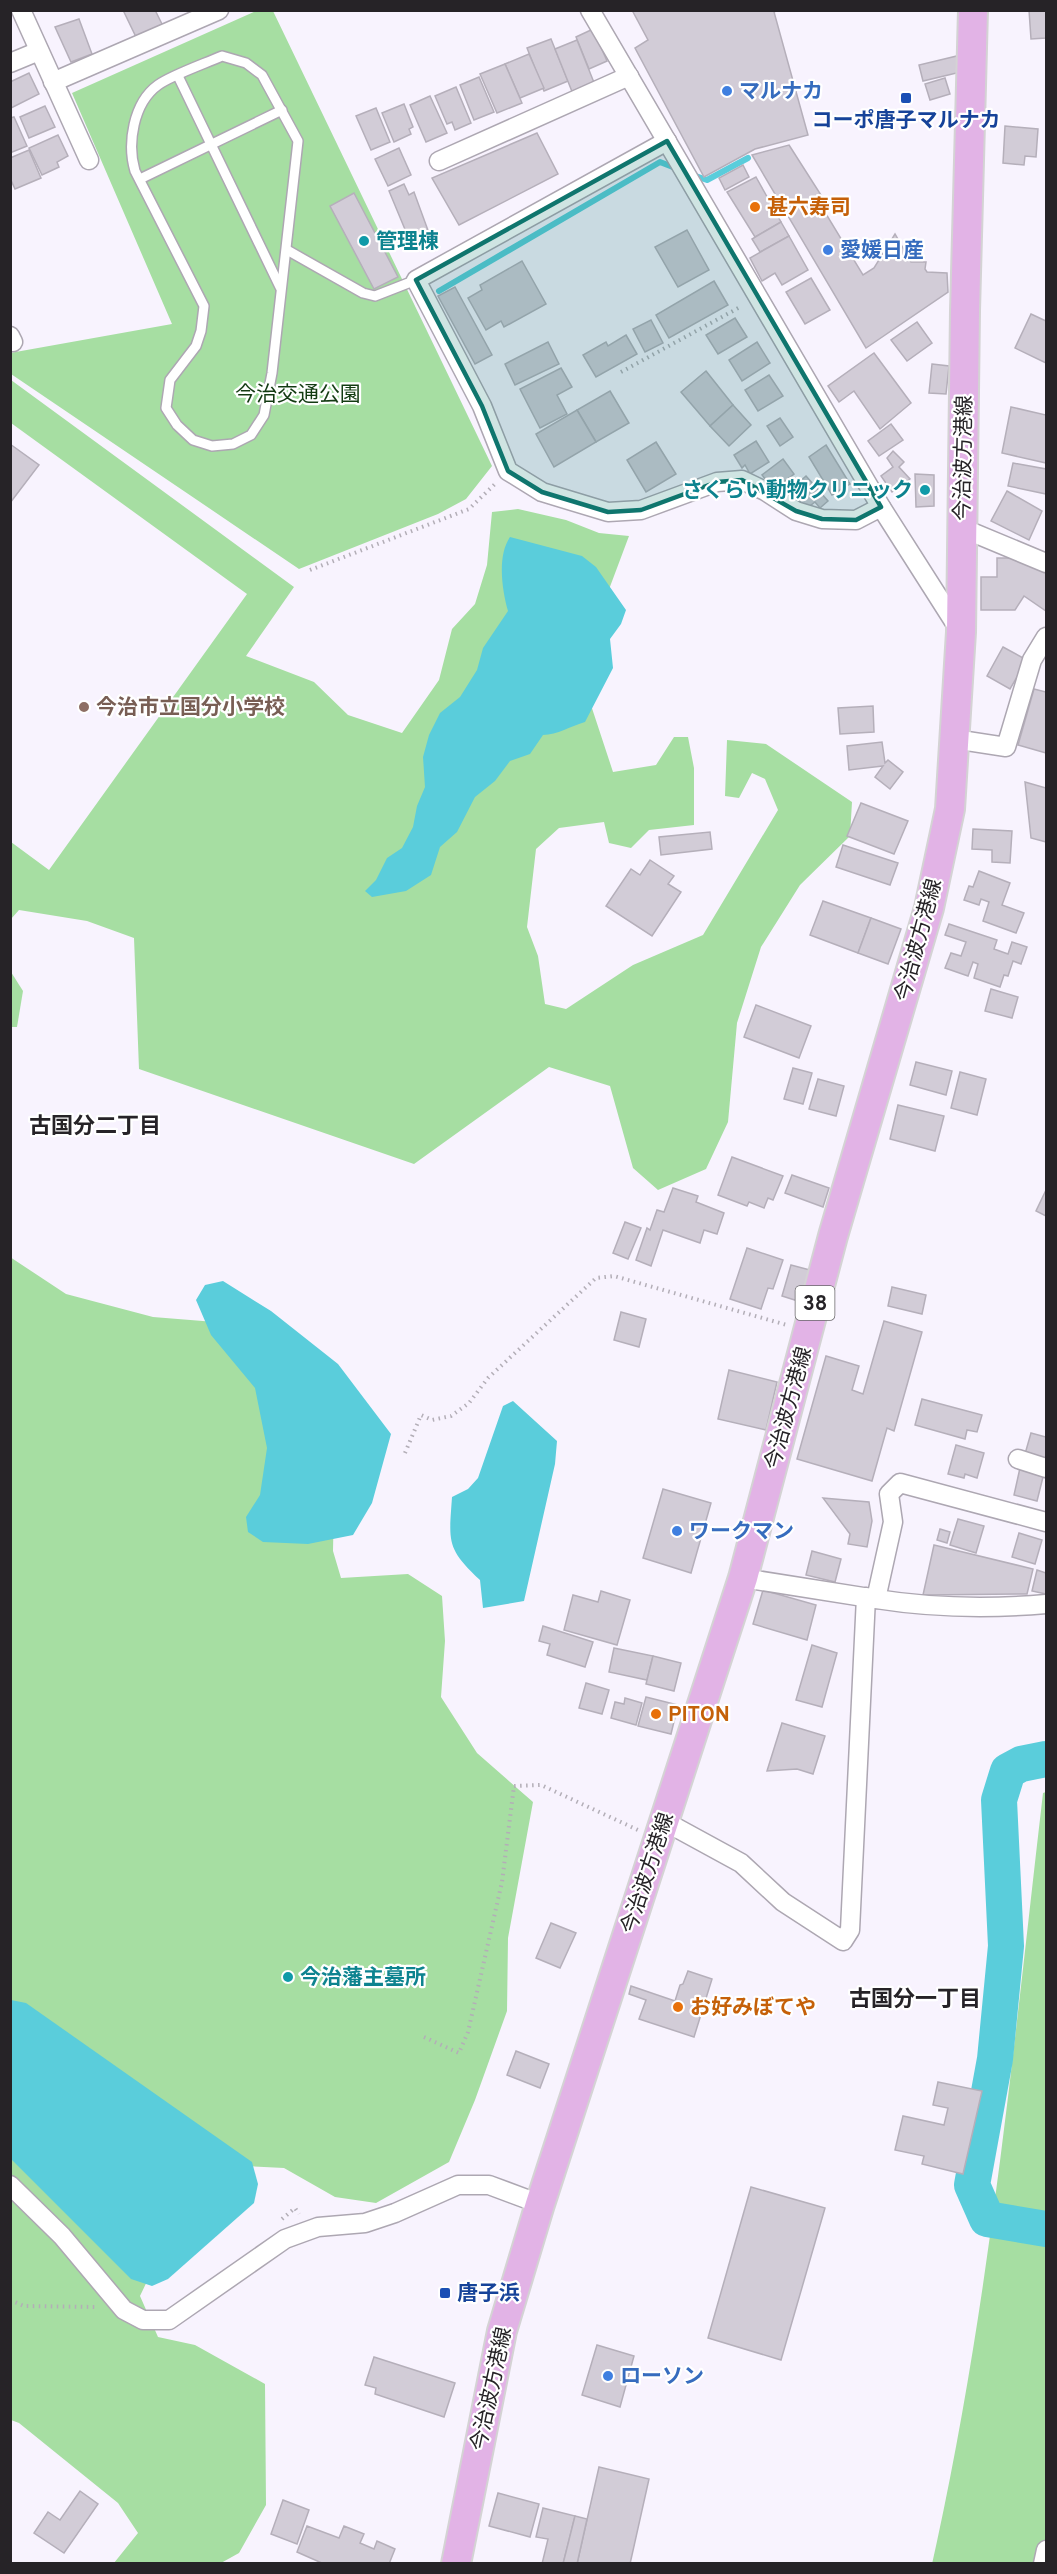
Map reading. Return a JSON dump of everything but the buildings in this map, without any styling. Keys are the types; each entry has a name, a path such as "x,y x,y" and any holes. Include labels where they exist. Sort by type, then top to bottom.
{"main road":[{"name":"今治波方港線","path":"456,2564 502,2331 540,2204 743,1578 833,1236 929,908 950,809 961,633 973,10"}],"street":[{"path":"21,10 89,160"},
{"path":"53,82 219,10"},
{"path":"590,10 881,507 961,633"},
{"path":"10,63 39,51"},
{"path":"439,161 629,76"},
{"path":"667,141 416,280 482,406 508,471 542,492 608,512 641,510 717,482 742,480 765,491 796,511 822,519 856,520 881,507"},
{"path":"10,336 13,342 10,342"},
{"path":"962,528 1047,563"},
{"path":"954,740 1006,747 1032,660 1047,637"},
{"path":"1018,1460 1047,1468"},
{"path":"661,1830 741,1863 783,1902 843,1941 850,1930 871,1598 893,1522 889,1494 900,1483 1047,1522"},
{"path":"743,1578 915,1605 963,1608 1047,1604"},
{"path":"10,2185 62,2236 124,2310 143,2320 169,2320 285,2239 318,2227 365,2223 395,2213 458,2185 489,2185 540,2204"},
{"path":"1043,2564 1047,2550"}],"lane":[{"path":"222,56 246,63 262,75 298,141 272,373 264,415 251,435 234,444 212,446 193,440 177,425 166,408 170,380 195,346 204,306 132,161 133,131 137,114 146,98 158,85 178,76 222,56"},
{"path":"178,76 280,288"},
{"path":"140,179 282,110"},
{"path":"287,249 363,293 375,296 416,280"}],"path":[{"path":"621,372 759,297"},
{"path":"310,570 469,508 508,471"},
{"path":"405,1453 421,1415 432,1420 452,1416 469,1403 488,1378 596,1278 614,1276 808,1330"},
{"path":"424,2037 459,2053 468,2032 502,1881 514,1786 541,1785 661,1830"},
{"path":"10,2300 24,2306 80,2305 124,2310"}],"highlighted area":[{"path":"667,141 881,507 856,520 822,519 796,511 742,480 717,482 641,510 608,512 542,492 508,471 482,406 416,280"}],"green space":[{"name":"今治交通公園","path":"256,11 273,11 492,466 466,499 438,514 299,569 11,374 10,353 172,324 72,93"},
{"path":"11,380 294,587 246,656 314,682 348,715 402,733 439,680 452,629 475,604 487,565 492,512 518,509 566,520 599,533 629,536 605,600 585,687 613,772 656,765 674,737 688,737 694,768 694,825 649,830 631,848 609,843 604,822 559,828 536,849 527,927 538,956 545,1004 566,1009 633,965 703,935 778,810 765,779 752,773 739,798 725,796 727,740 766,744 852,802 850,836 800,885 761,947 737,1023 728,1122 706,1169 658,1190 633,1168 610,1086 549,1067 414,1164 139,1069 134,938 87,921 19,910 11,919 11,842 49,870 247,594 11,423"},
{"path":"11,972 23,991 17,1027 11,1027"},
{"path":"10,1257 66,1294 153,1317 240,1324 335,1453 333,1551 341,1578 408,1574 442,1596 445,1641 441,1697 477,1753 533,1802 508,1938 507,2011 475,2100 449,2162 376,2203 335,2197 284,2168 203,2164 140,2296 158,2337 195,2345 265,2384 266,2505 239,2553 221,2563 114,2563 138,2533 118,2503 19,2423 11,2420"},
{"path":"1046,1792 1046,2563 932,2564 952,2468 984,2276 1010,2083 1043,1793"}],"water":[{"path":"510,537 582,556 596,567 626,610 621,624 610,639 613,668 585,722 559,732 543,735 530,754 510,761 495,781 475,797 457,832 440,847 431,875 406,891 372,897 365,891 376,880 387,858 402,848 413,827 417,806 425,787 423,757 429,735 440,713 460,697 477,670 483,648 508,611 502,563"},
{"path":"223,1281 271,1311 338,1364 391,1434 372,1503 353,1535 308,1544 263,1542 248,1532 246,1517 260,1495 267,1448 255,1388 211,1335 196,1300 205,1285"},
{"path":"513,1401 557,1441 555,1464 524,1601 483,1608 480,1580 461,1560 452,1543 450,1524 452,1497 468,1489 478,1478 503,1406"},
{"path":"11,2000 26,2003 252,2162 258,2184 254,2203 168,2279 152,2286 131,2279 11,2159"}],"waterway":[{"path":"690,174 707,180 748,158"},
{"path":"439,291 660,162 678,169"},
{"path":"1046,1759 1021,1764 1008,1771 999,1800 1006,1946 995,2059 972,2185 987,2219 1046,2229"}],"place":[{"name":"マルナカ","path":"727,91"},
{"name":"コーポ唐子マルナカ","path":"906,98"},
{"name":"甚六寿司","path":"755,207"},
{"name":"管理棟","path":"364,241"},
{"name":"愛媛日産","path":"828,250"},
{"name":"さくらい動物クリニック","path":"925,490"},
{"name":"今治市立国分小学校","path":"84,707"},
{"name":"ワークマン","path":"677,1531"},
{"name":"PITON","path":"656,1714"},
{"name":"今治藩主墓所","path":"288,1977"},
{"name":"お好みぼてや","path":"678,2007"},
{"name":"唐子浜","path":"445,2293"},
{"name":"ローソン","path":"608,2376"}],"district":[{"name":"古国分二丁目","path":"95,1125"},
{"name":"古国分一丁目","path":"915,1998"}]}
